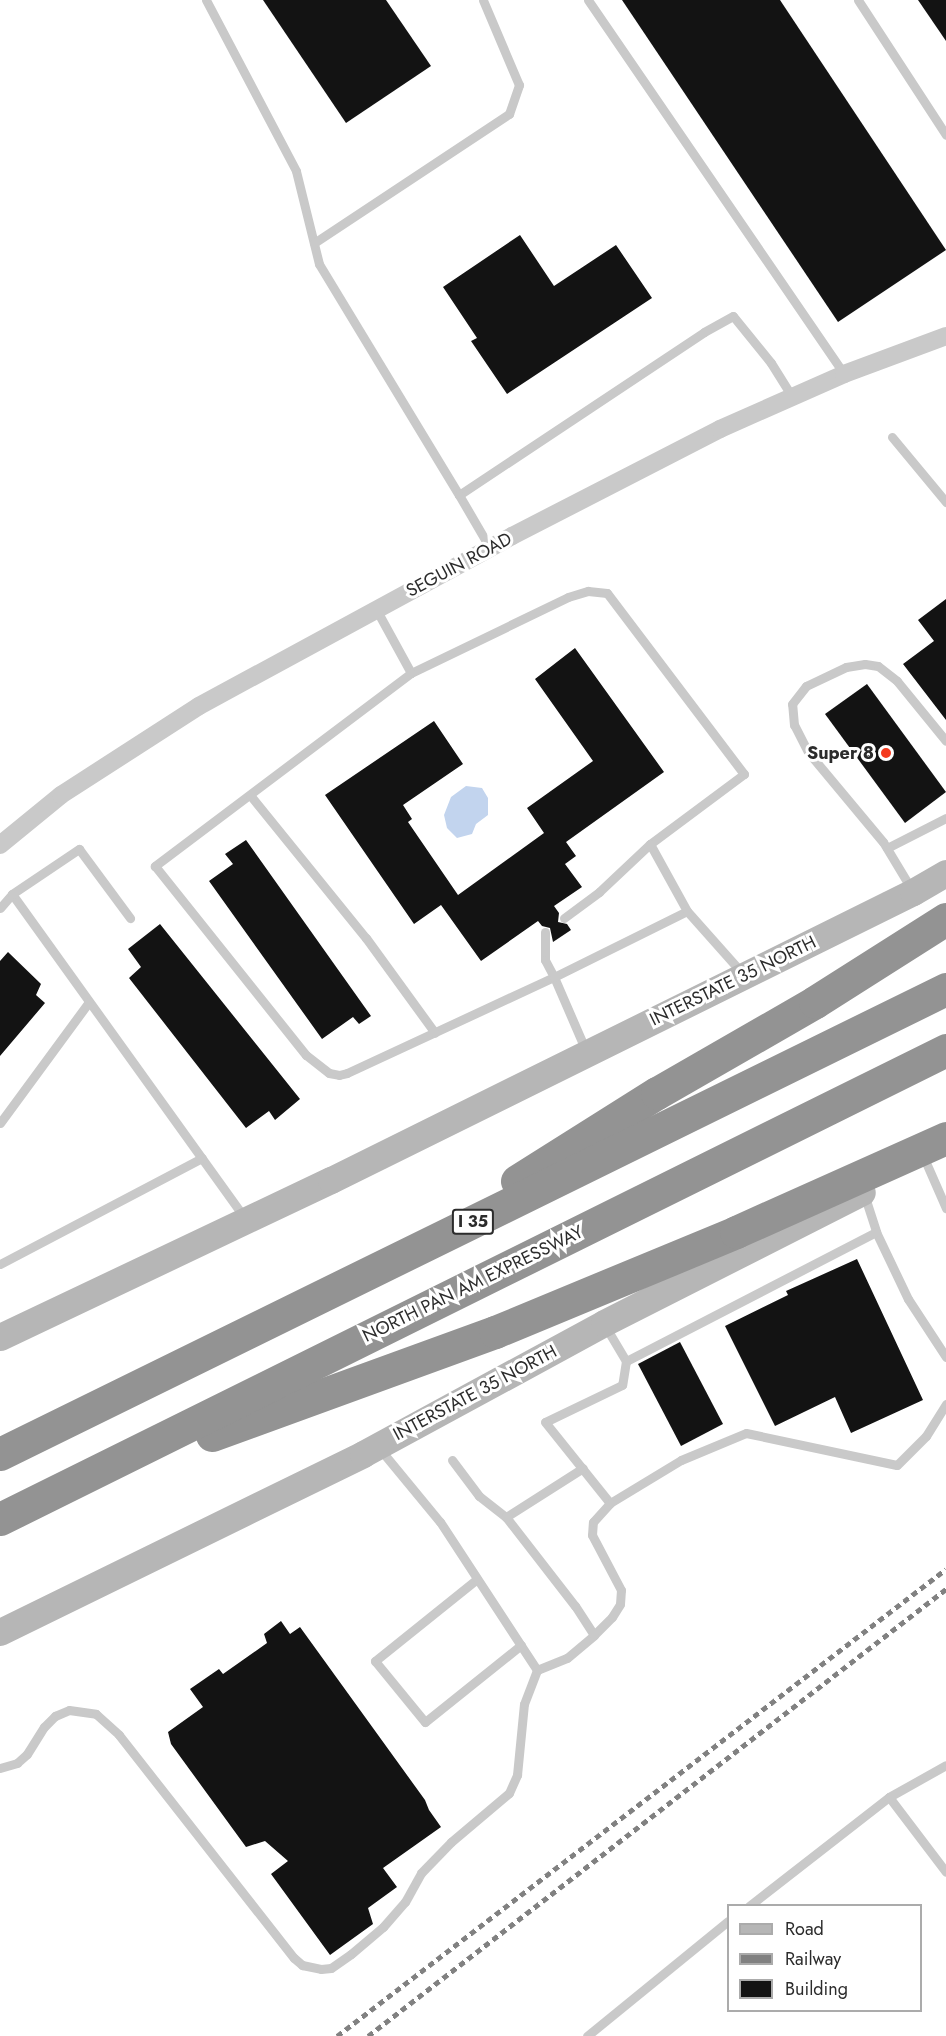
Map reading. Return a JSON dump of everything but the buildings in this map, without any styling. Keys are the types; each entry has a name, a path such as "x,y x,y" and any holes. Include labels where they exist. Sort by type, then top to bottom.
{"highway":[{"path":"440,1238 538,1166 815,1002 946,920"},
{"name":"I 35","path":"0,1454 946,989"},
{"name":"NORTH PAN AM EXPRESSWAY","path":"0,1519 946,1050"},
{"path":"47,1496 495,1332 939,1148"}],"main road":[{"name":"INTERSTATE 35 NORTH","path":"0,1337 247,1220 913,892 946,873"},
{"name":"INTERSTATE 35 NORTH","path":"0,1632 377,1446 604,1323 863,1191 939,1148"}],"street":[{"name":"SEGUIN ROAD","path":"0,845 62,795 199,706 376,609 720,429 844,374 946,336"}],"lane":[{"path":"206,0 296,171 319,264 490,548"},
{"path":"314,243 509,114 519,85 483,0"},
{"path":"588,0 844,374"},
{"path":"858,0 946,135"},
{"path":"459,495 733,316 771,363 792,397"},
{"path":"892,438 946,501"},
{"path":"564,918 599,892 650,844 744,774 607,593 588,591 568,597 411,674 155,866 306,1055 329,1073 339,1075 554,977 687,911"},
{"path":"376,609 411,674"},
{"path":"913,892 887,848 808,752 795,725 792,704 806,686 846,667 865,664 878,666 897,681 946,741"},
{"path":"250,795 366,938 435,1033"},
{"path":"887,848 946,818"},
{"path":"650,844 687,911 745,975"},
{"path":"0,908 12,894 79,849 130,918"},
{"path":"12,894 247,1220"},
{"path":"545,932 545,960 587,1053"},
{"path":"0,1122 89,1002"},
{"path":"939,1148 946,1208"},
{"path":"0,1264 202,1158"},
{"path":"863,1191 876,1232 908,1299 946,1357"},
{"path":"626,1361 876,1232"},
{"path":"604,1323 626,1361 622,1385 545,1422 610,1503"},
{"path":"0,1768 17,1763 27,1754 44,1727 55,1716 69,1710 96,1714 120,1735 294,1958 311,1968 331,1968 383,1927 405,1902 420,1873 451,1842 509,1793 517,1775 524,1704 537,1670 567,1658 612,1617 620,1604 621,1590 592,1535 593,1522 610,1503 681,1460 746,1433 897,1465 926,1436 946,1404"},
{"path":"377,1446 440,1522 537,1670"},
{"path":"452,1460 479,1496 506,1517 575,1606 594,1635"},
{"path":"506,1517 583,1468"},
{"path":"477,1579 375,1661 425,1722 521,1645"},
{"path":"749,1904 889,1797 946,1765"},
{"path":"889,1797 946,1872"},
{"path":"587,2036 727,1923"}],"water":[{"path":"466,786 482,788 488,798 488,815 476,824 472,834 457,838 447,828 444,815 451,797"}],"railway":[{"path":"337,2036 946,1569"},
{"path":"368,2036 946,1589"}],"place":[{"name":"Super 8","path":"886,753"}]}
